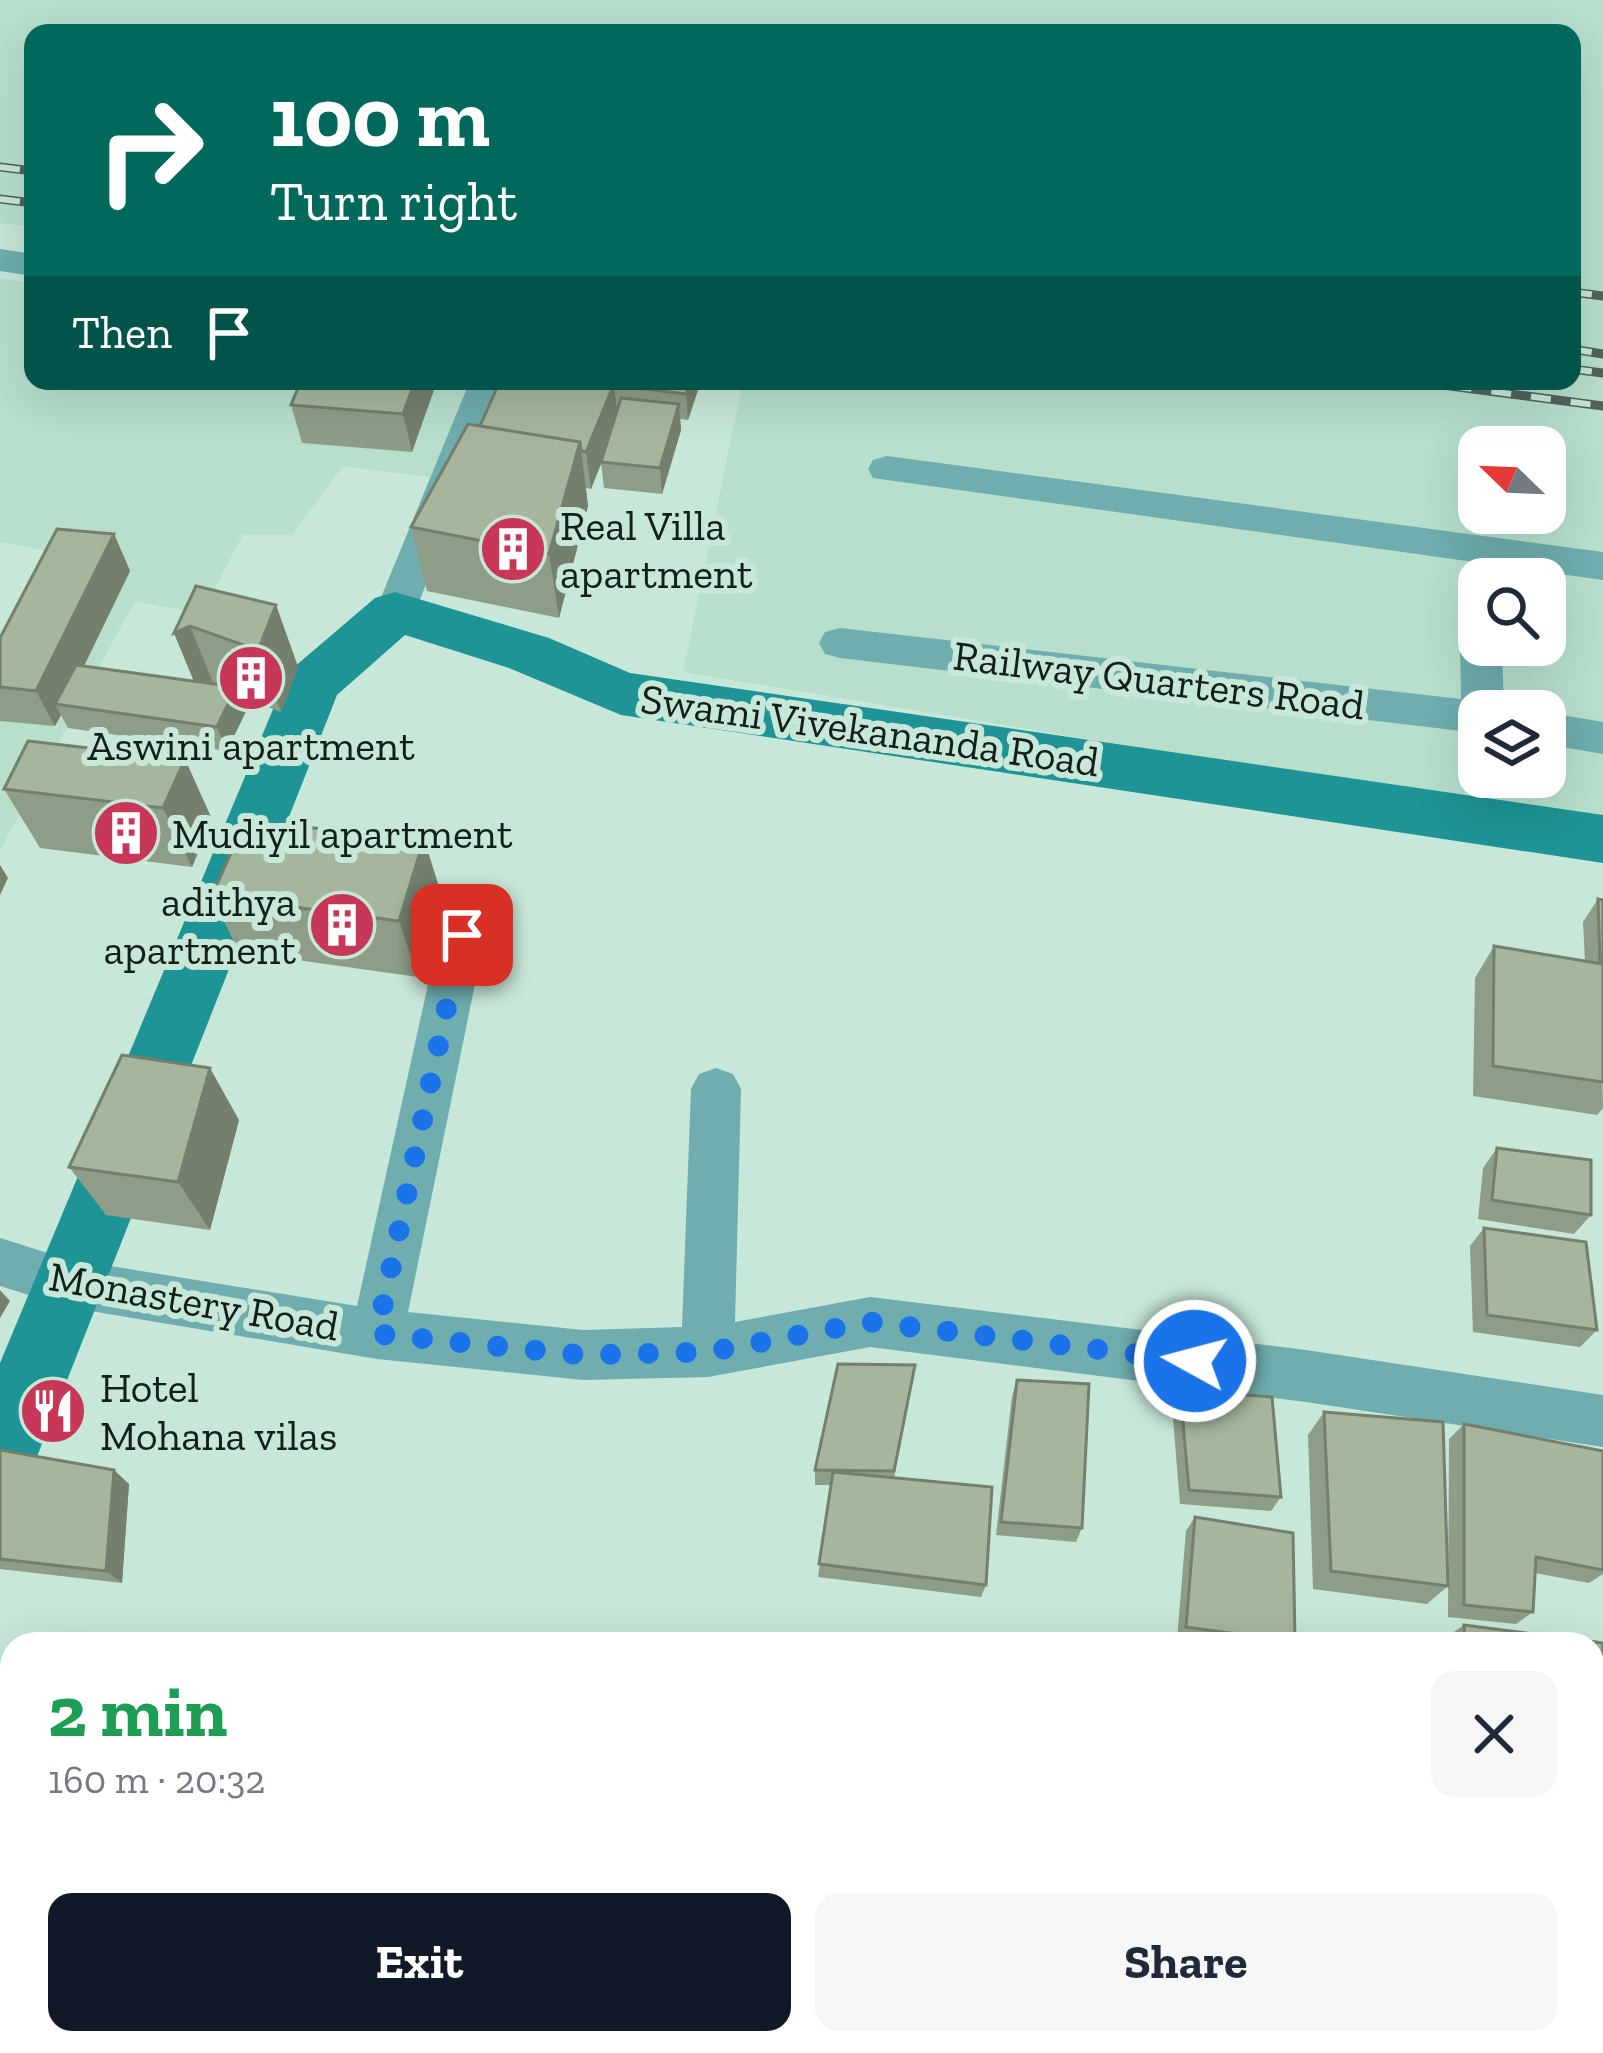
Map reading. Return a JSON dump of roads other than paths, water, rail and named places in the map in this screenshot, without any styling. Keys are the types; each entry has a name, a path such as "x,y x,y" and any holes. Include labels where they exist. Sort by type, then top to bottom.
{"street":[{"path":"0,1454 313,683 395,612 484,390"},
{"path":"886,469 1458,561"},
{"path":"1566,565 1603,566"},
{"name":"Swami Vivekananda Road","path":"395,612 530,652 621,693 1603,839"},
{"name":"Railway Quarters Road","path":"840,643 1458,711"},
{"path":"1566,731 1603,737"},
{"path":"377,1334 462,935"},
{"path":"708,1352 716,1090"},
{"name":"Monastery Road","path":"0,1262 67,1283 377,1334 583,1355 708,1352 870,1322 1306,1376 1603,1421"}],"railway":[{"path":"0,167 24,170"},
{"path":"0,199 24,202"},
{"path":"1581,293 1603,296"},
{"path":"1581,350 1603,354"},
{"path":"1581,370 1603,373"},
{"path":"1481,390 1603,406"}],"place":[{"name":"Real Villa apartment","path":"513,549"},
{"name":"Aswini apartment","path":"251,678"},
{"name":"Mudiyil apartment","path":"126,833"},
{"name":"adithya apartment","path":"342,925"},
{"name":"Hotel Mohana vilas","path":"53,1411"}]}
